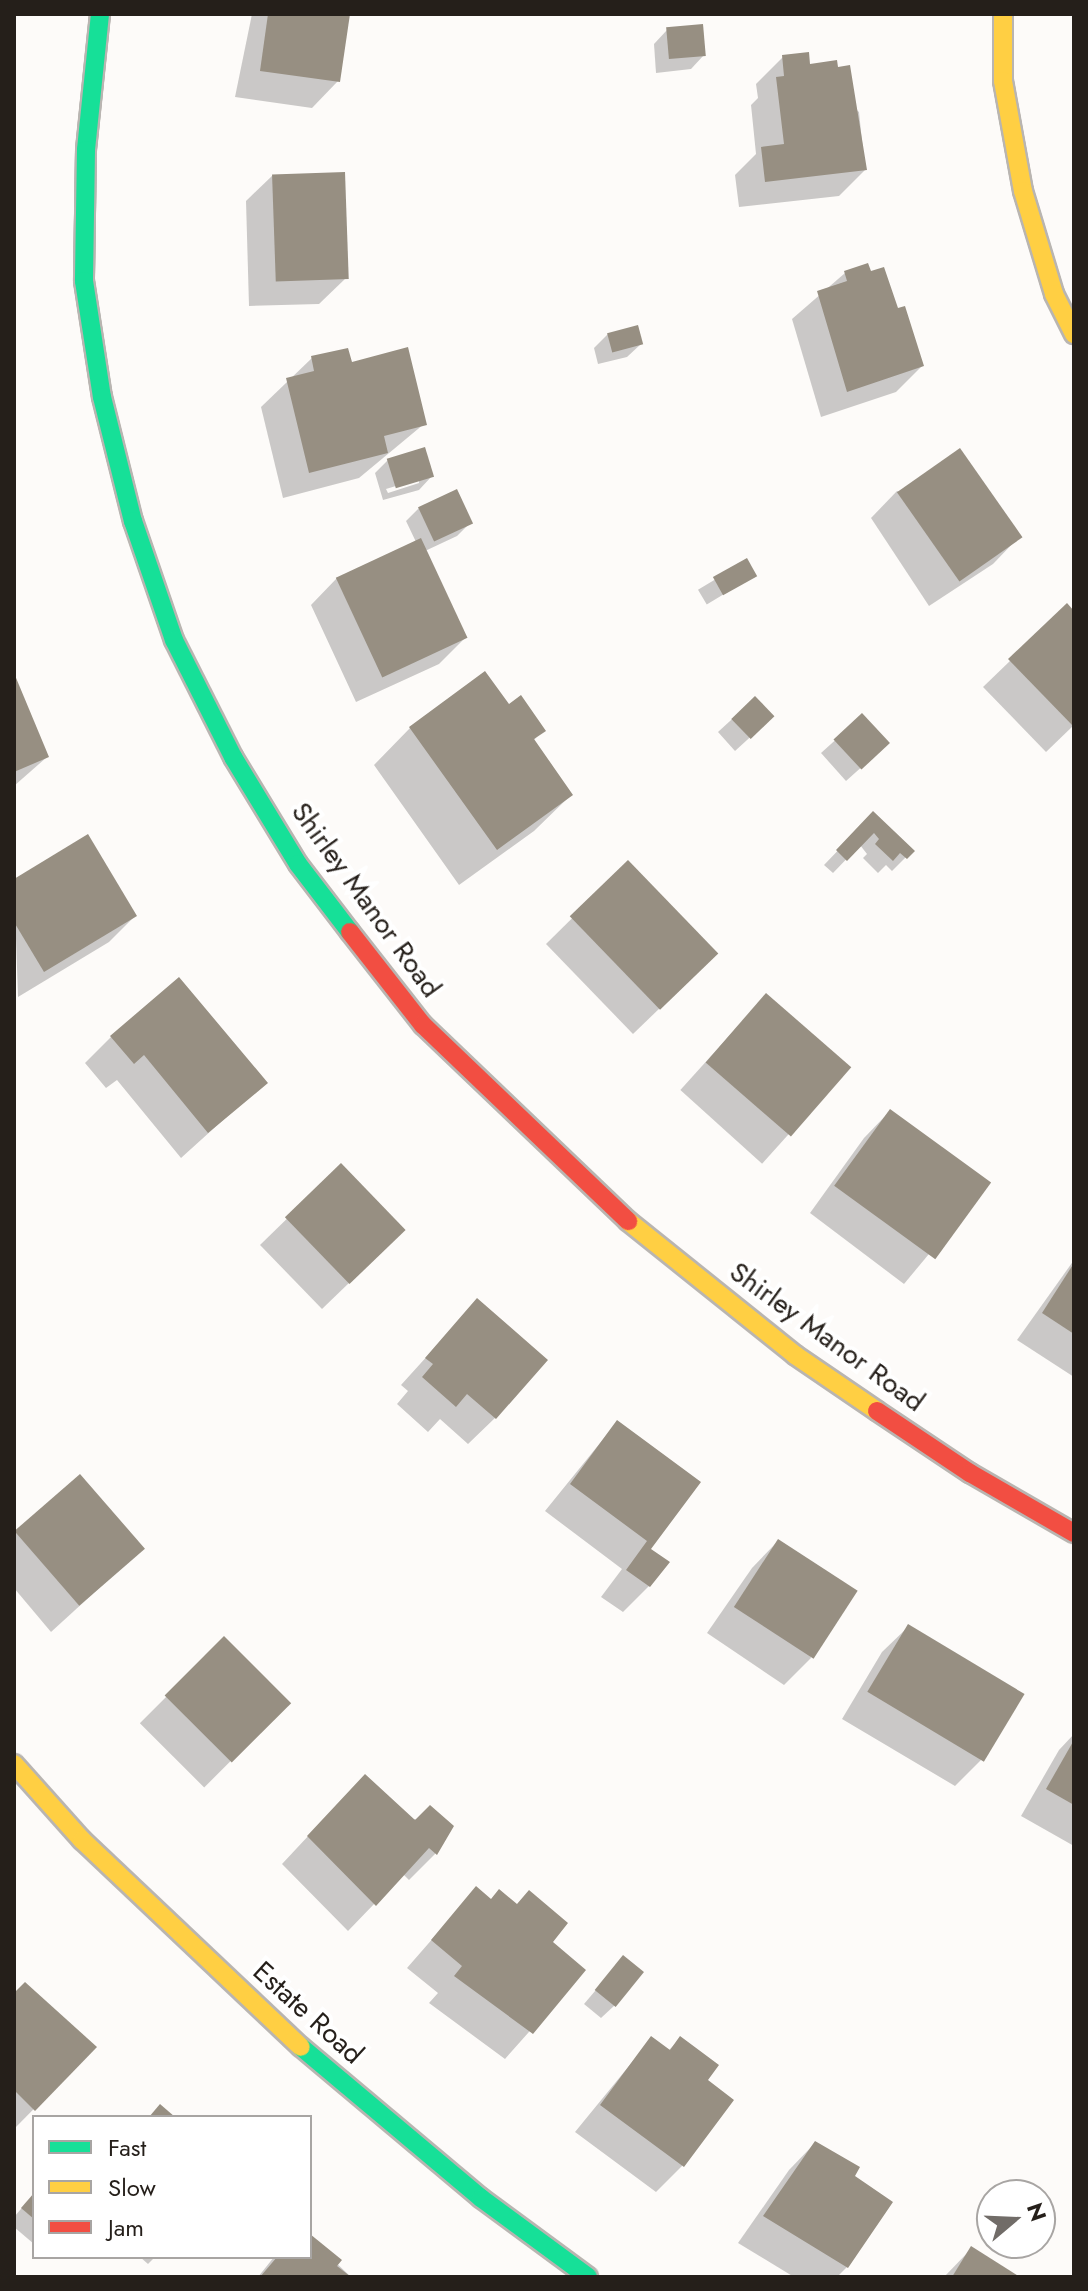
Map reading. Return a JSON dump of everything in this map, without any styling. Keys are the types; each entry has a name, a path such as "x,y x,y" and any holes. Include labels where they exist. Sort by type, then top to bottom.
{"street":[{"name":"Shirley Manor Road","path":"100,14 86,150 84,281 102,397 133,521 174,640 233,757 298,864 423,1025 594,1193 795,1355 970,1473 1074,1533"},
{"path":"1003,14 1003,81 1023,191 1054,294 1074,334"},
{"name":"Estate Road","path":"14,1764 82,1840 285,2034 481,2198 588,2277"}],"building":[{"path":"268,14 350,14 340,82 260,71"},
{"path":"703,24 706,56 669,59 666,27"},
{"path":"809,52 810,64 837,60 838,67 850,65 867,170 765,182 761,147 784,144 776,77 784,76 782,55"},
{"path":"345,172 349,279 276,281 272,175"},
{"path":"868,263 871,271 884,267 898,308 905,306 924,366 847,392 817,291 847,281 844,271"},
{"path":"638,325 643,344 612,353 607,333"},
{"path":"408,347 427,425 384,436 388,453 309,473 286,378 314,371 311,356 348,348 352,362"},
{"path":"425,447 434,477 396,488 387,459"},
{"path":"960,448 1023,537 959,581 897,492"},
{"path":"457,489 473,523 434,542 418,507"},
{"path":"421,538 467,638 382,677 336,578"},
{"path":"747,558 757,576 723,595 713,577"},
{"path":"1067,603 1074,611 1074,727 1008,659"},
{"path":"485,671 509,704 521,695 546,731 534,739 573,795 497,850 409,727"},
{"path":"14,673 49,757 14,772"},
{"path":"755,696 774,716 751,739 731,719"},
{"path":"862,713 890,743 861,770 833,740"},
{"path":"873,811 915,851 907,859 900,853 893,861 875,844 879,839 874,833 847,861 836,850"},
{"path":"88,834 137,916 44,972 14,922 14,879"},
{"path":"628,860 718,954 660,1010 570,916"},
{"path":"179,977 268,1083 208,1133 144,1055 134,1064 110,1036"},
{"path":"766,993 851,1067 791,1137 706,1062"},
{"path":"890,1109 991,1182 935,1259 834,1186"},
{"path":"341,1163 406,1230 349,1284 285,1217"},
{"path":"1074,1263 1074,1334 1042,1313"},
{"path":"477,1298 548,1360 496,1419 467,1394 456,1407 422,1377 433,1364 425,1358"},
{"path":"617,1420 701,1482 651,1549 670,1562 650,1587 626,1570 647,1541 570,1484"},
{"path":"80,1474 145,1549 79,1606 14,1531"},
{"path":"778,1539 858,1591 814,1659 734,1607"},
{"path":"908,1624 1025,1694 984,1762 867,1692"},
{"path":"224,1636 291,1703 232,1763 165,1695"},
{"path":"1074,1740 1074,1805 1046,1789"},
{"path":"365,1774 415,1820 430,1805 454,1826 437,1855 429,1848 376,1906 307,1836"},
{"path":"476,1886 491,1899 499,1889 517,1904 529,1890 568,1923 553,1942 586,1970 533,2034 454,1976 462,1966 431,1940"},
{"path":"623,1955 644,1972 616,2007 595,1990"},
{"path":"25,1982 97,2047 35,2111 14,2090 14,1993"},
{"path":"651,2036 670,2050 680,2036 719,2065 708,2080 734,2100 684,2167 600,2105"},
{"path":"160,2104 173,2115 151,2115"},
{"path":"815,2141 860,2167 855,2176 893,2202 848,2268 763,2216"},
{"path":"32,2195 32,2217 21,2208"},
{"path":"312,2236 342,2260 337,2266 351,2277 260,2277 275,2259 312,2259"},
{"path":"971,2246 976,2249 976,2259 992,2259 1020,2277 952,2277"}],"traffic: fast":[{"path":"100,14 86,150 84,281 102,397 133,521 174,640 233,757 298,864 350,932"},
{"path":"301,2047 481,2198 588,2277"}],"traffic: slow":[{"path":"1003,14 1003,81 1023,191 1054,294 1074,334"},
{"path":"628,1221 795,1355 877,1411"},
{"path":"14,1764 82,1840 301,2047"}],"traffic: jam":[{"path":"350,932 423,1025 628,1221"},
{"path":"877,1411 970,1473 1074,1533"}]}
